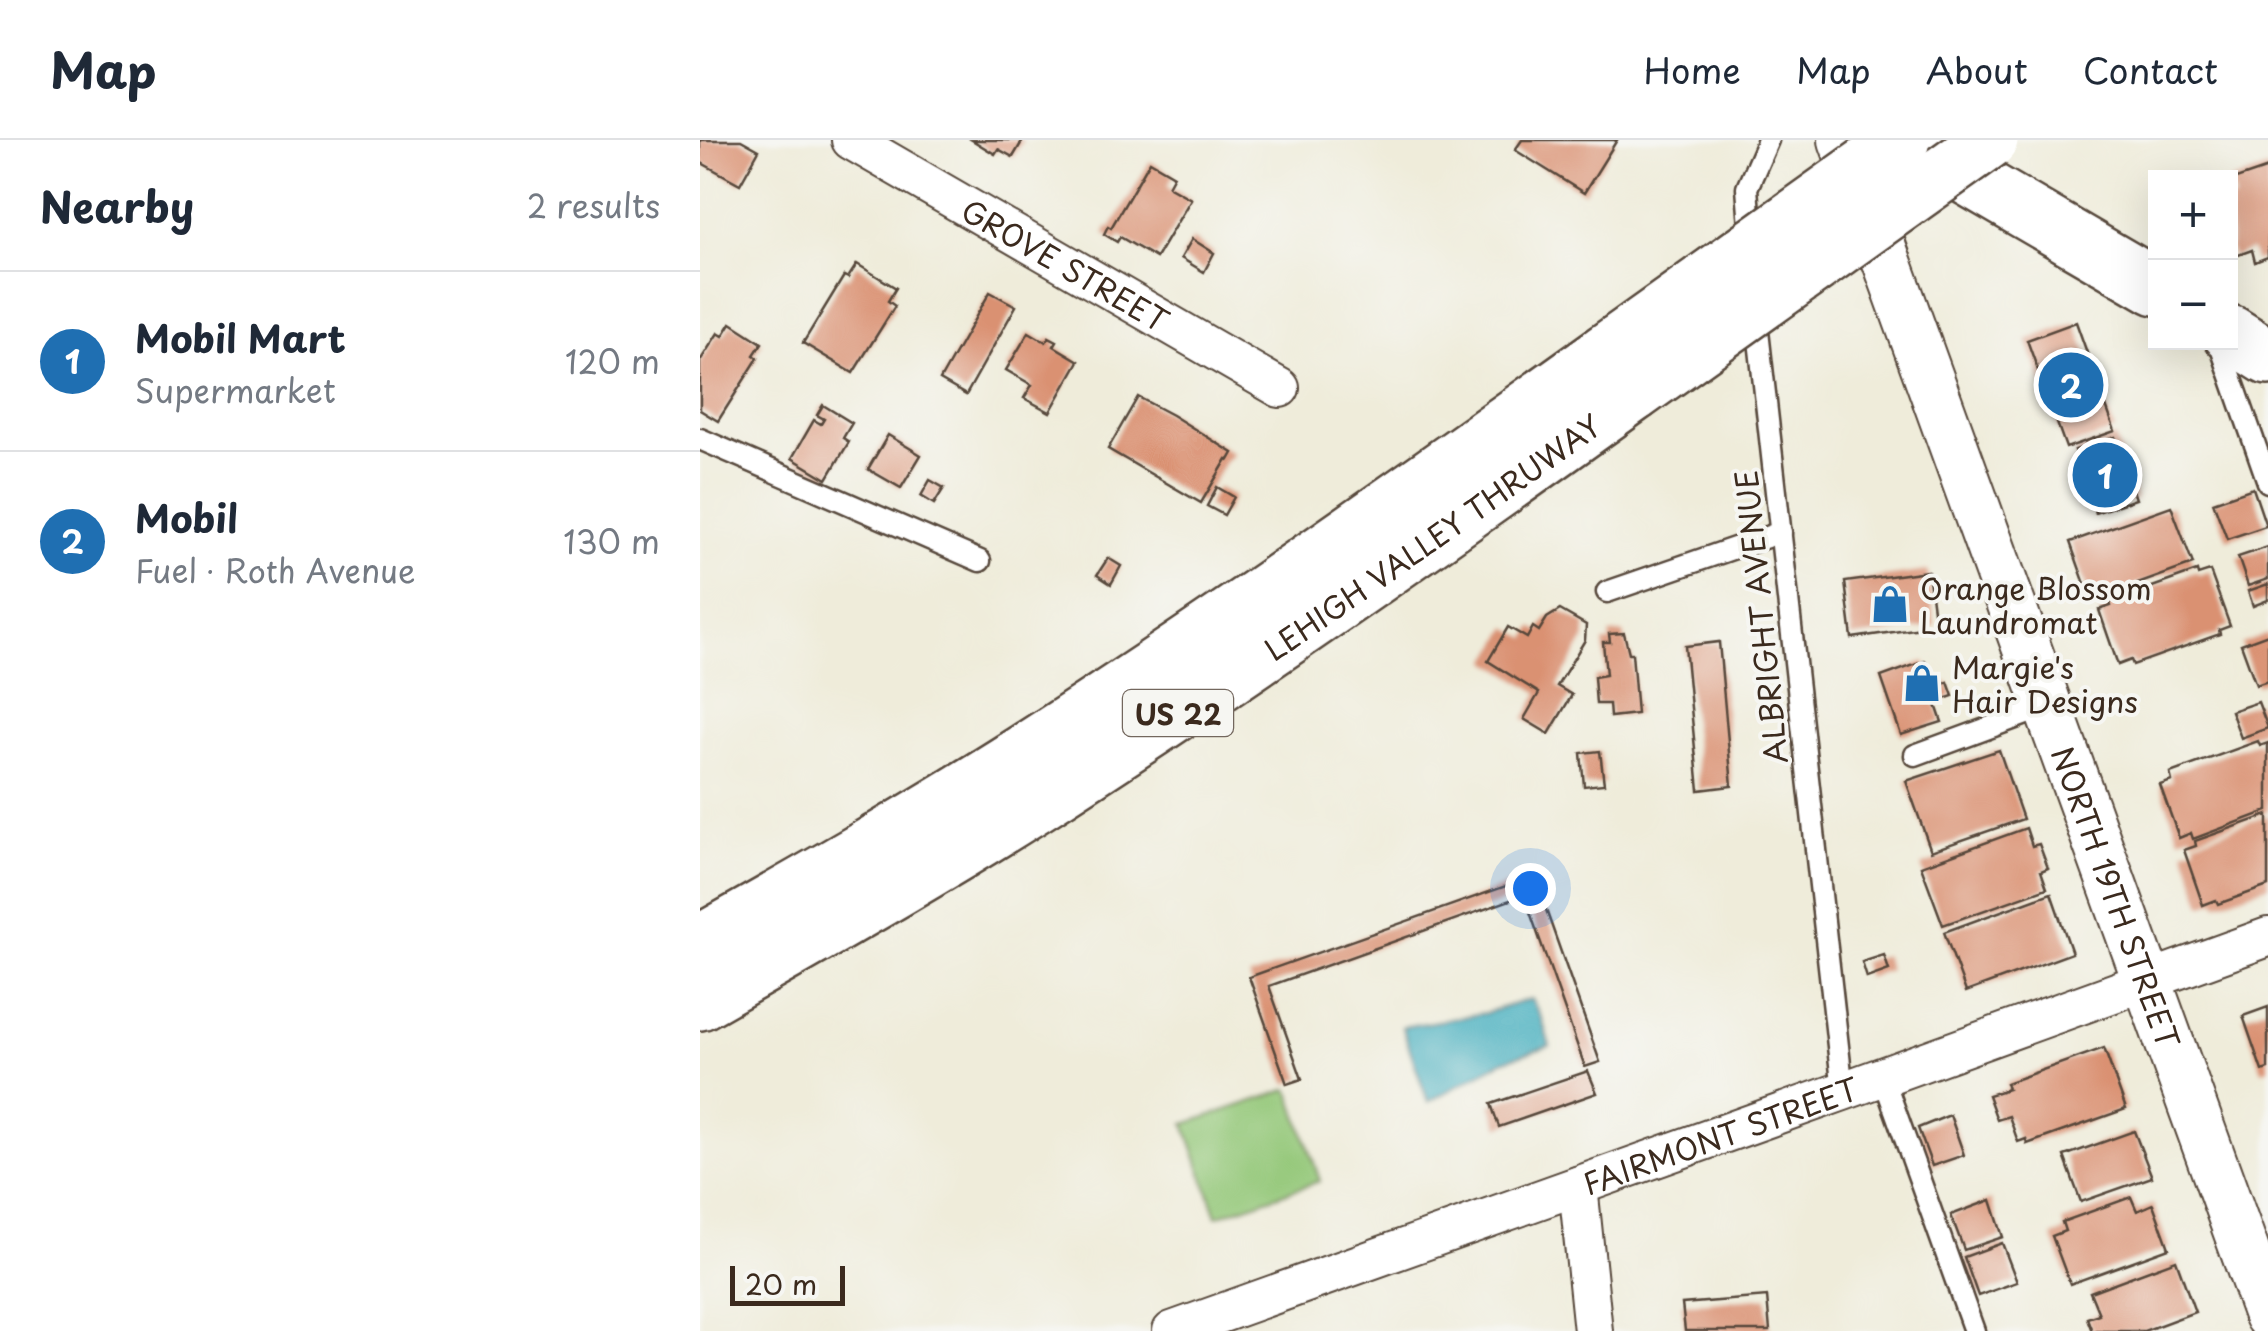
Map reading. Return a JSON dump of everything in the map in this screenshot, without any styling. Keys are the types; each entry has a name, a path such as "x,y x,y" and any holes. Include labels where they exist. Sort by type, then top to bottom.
{"main road":[{"path":"1903,140 2148,282"},
{"name":"LEHIGH VALLEY THRUWAY","path":"700,1002 1015,818 1390,568 1620,372 1903,140"},
{"name":"LEHIGH VALLEY THRUWAY","path":"700,942 823,874 1004,764 1360,527 1620,372 1990,140"}],"street":[{"name":"GROVE STREET","path":"851,140 1280,388"},
{"name":"NORTH 19TH STREET","path":"1843,140 2268,1314"},
{"name":"FAIRMONT STREET","path":"1172,1331 2268,936"},
{"path":"1578,1186 1593,1331"}],"lane":[{"name":"ALBRIGHT AVENUE","path":"1768,140 1747,188 1754,295 1843,1092"},
{"path":"2250,348 2268,482"},
{"path":"700,439 980,560"},
{"path":"1607,592 1781,532"},
{"path":"1915,755 2048,706"},
{"path":"1884,1076 1974,1331"}],"green space":[{"path":"1289,1089 1320,1181 1217,1216 1185,1124"}],"water":[{"path":"1531,999 1550,1046 1505,1060 1428,1102 1402,1027 1485,1013"}],"building":[{"path":"700,140 741,140 759,150 740,184 700,162"},
{"path":"972,140 1023,140 1013,157 998,149 995,154"},
{"path":"1522,140 1617,140 1584,193 1515,150"},
{"path":"1150,161 1174,175 1168,186 1191,199 1156,258 1120,237 1117,242 1104,234"},
{"path":"2268,168 2268,257 2255,262 2252,250 2238,255 2238,178"},
{"path":"1192,239 1214,253 1204,272 1181,258"},
{"path":"857,264 896,288 888,301 895,306 853,373 803,343 844,276 848,278"},
{"path":"990,292 1016,306 966,395 940,380"},
{"path":"2076,322 2115,431 2066,448 2027,340"},
{"path":"731,323 762,343 754,355 758,358 718,421 700,410 700,361 718,333 723,336"},
{"path":"1029,332 1046,342 1049,337 1057,341 1054,346 1079,361 1050,412 1024,398 1032,385 1006,370"},
{"path":"1138,397 1233,453 1201,503 1108,449"},
{"path":"823,405 852,423 843,438 849,442 827,479 792,458 814,420 821,424 824,419 817,415"},
{"path":"888,435 921,455 901,488 868,469"},
{"path":"2115,437 2136,499 2095,513 2075,450"},
{"path":"930,480 944,488 934,504 921,496"},
{"path":"1217,487 1234,497 1224,515 1207,506"},
{"path":"2253,488 2266,526 2227,539 2213,502"},
{"path":"2171,506 2193,564 2091,601 2070,542"},
{"path":"2268,547 2268,579 2248,586 2238,557"},
{"path":"1108,558 1121,566 1111,584 1097,575"},
{"name":"Orange Blossom Laundromat","path":"1928,571 1935,626 1852,638 1845,582"},
{"path":"2197,571 2198,575 2210,571 2230,626 2219,630 2220,634 2133,665 2131,660 2118,665 2099,610 2111,606 2110,602"},
{"path":"2268,584 2268,600 2253,606 2248,591"},
{"path":"1560,610 1586,625 1585,640 1557,686 1572,695 1549,734 1524,719 1539,693 1488,661 1508,627 1527,638 1533,627 1539,631 1547,618"},
{"path":"1624,633 1632,653 1637,714 1610,717 1609,704 1596,704 1594,677 1606,675 1603,642 1610,642 1609,634"},
{"path":"2268,634 2268,681 2256,685 2241,644"},
{"path":"1719,642 1732,786 1699,790 1685,646"},
{"path":"1925,661 1934,688 1948,682 1953,696 1935,702 1942,722 1901,735 1881,677"},
{"path":"2258,702 2268,728 2241,738 2231,711"},
{"path":"2258,741 2260,746 2268,743 2268,811 2193,839 2191,833 2179,838 2160,785 2172,781 2170,773"},
{"path":"1999,750 2023,819 1931,851 1906,781"},
{"path":"1600,751 1604,784 1584,786 1581,753"},
{"path":"2268,815 2268,886 2218,904 2216,900 2203,905 2184,850 2196,846 2195,841"},
{"path":"2026,828 2032,846 2039,844 2048,868 2041,871 2047,888 1943,925 1921,866"},
{"path":"1534,876 1600,1062 1585,1067 1524,895 1269,986 1302,1079 1287,1084 1249,977"},
{"path":"2051,893 2072,953 1966,992 1944,932"},
{"path":"1884,955 1889,970 1867,978 1862,962"},
{"path":"2268,1007 2268,1069 2262,1071 2243,1016"},
{"path":"2104,1048 2126,1109 2027,1144 2026,1139 2018,1142 2009,1116 1997,1120 1988,1095 2008,1089 2006,1083"},
{"path":"1588,1071 1597,1093 1499,1127 1491,1104"},
{"path":"1950,1115 1964,1155 1932,1166 1918,1128"},
{"path":"2134,1131 2152,1177 2081,1202 2064,1156"},
{"path":"2131,1197 2137,1211 2153,1204 2169,1248 2070,1284 2052,1236 2065,1231 2062,1222"},
{"path":"1991,1200 2003,1237 1964,1250 1951,1215"},
{"path":"2002,1243 2017,1282 1978,1296 1964,1257"},
{"path":"2176,1260 2195,1312 2144,1331 2092,1331 2087,1318 2099,1314 2090,1292"},
{"path":"1767,1297 1770,1331 1685,1331 1682,1304"}],"place":[{"name":"Mobil","path":"2071,385"},
{"name":"Mobil Mart","path":"2105,475"},
{"name":"Orange Blossom Laundromat","path":"1890,604"},
{"name":"Margie's Hair Designs","path":"1922,683"}]}
